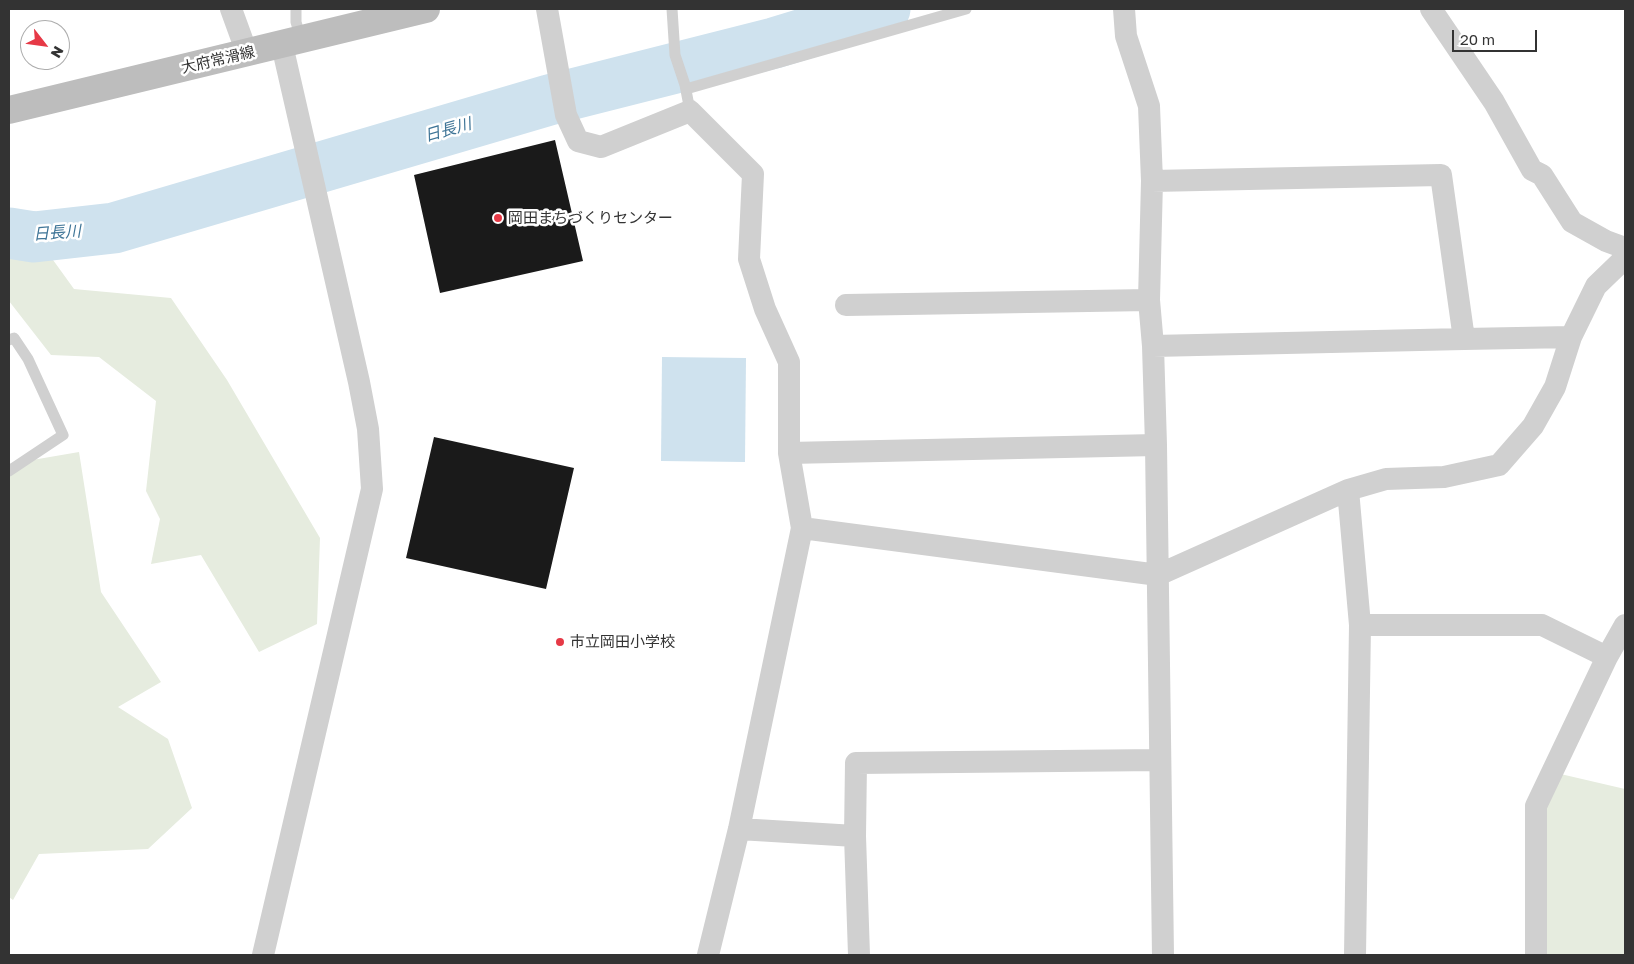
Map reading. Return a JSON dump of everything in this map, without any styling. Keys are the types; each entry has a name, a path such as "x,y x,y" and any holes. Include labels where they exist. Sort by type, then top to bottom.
{"main road":[{"name":"大府常滑線","path":"9,110 426,9"}],"street":[{"path":"230,9 247,53"},
{"path":"547,9 566,115 578,141 601,147 690,112 753,174 749,259 765,309 789,362 789,453 802,528 739,829 708,955"},
{"path":"1124,9 1126,36 1149,106 1152,181 1148,300 1153,346 1156,445 1163,955"},
{"path":"1431,9 1494,102 1532,170 1542,175 1572,222 1606,241 1625,248"},
{"path":"264,955 372,490 368,429 359,382 307,157 292,42"},
{"path":"1152,181 1441,175 1464,339"},
{"path":"802,528 1158,575 1348,490 1386,479 1444,477 1499,465 1538,418 1555,387 1571,337 1596,286 1625,258"},
{"path":"846,306 1148,300"},
{"path":"1153,346 1571,337"},
{"path":"789,453 1156,445"},
{"path":"1348,490 1360,625 1355,955"},
{"path":"1360,625 1542,625 1606,657"},
{"path":"1536,955 1536,806 1606,657 1625,625"},
{"path":"859,955 854,836 856,764 1160,760"},
{"path":"739,829 854,836"}],"lane":[{"path":"292,42 296,22 296,9"},
{"path":"672,9 675,55 685,87 690,112"},
{"path":"685,87 966,9"},
{"path":"9,340 14,338 28,359 63,435 9,471"}],"shaded area":[{"path":"9,253 48,253 74,289 171,298 227,380 320,538 317,624 259,652 201,555 151,564 160,519 146,491 156,401 99,357 51,355 9,301"},
{"path":"79,452 101,592 161,682 118,707 168,739 192,808 148,849 39,854 13,900 9,897 9,464"},
{"path":"1552,772 1625,789 1625,955 1536,955 1536,806"}],"water":[{"path":"662,357 746,358 745,462 661,461"}],"building":[{"name":"岡田まちづくりセンター","path":"555,140 583,261 440,293 414,175"},
{"path":"434,437 574,468 546,589 406,558"}],"waterway":[{"name":"日長川","path":"9,233 34,237 114,228 549,100 774,43 885,9"}],"place":[{"name":"岡田まちづくりセンター","path":"498,218"},
{"name":"市立岡田小学校","path":"560,642"}]}
